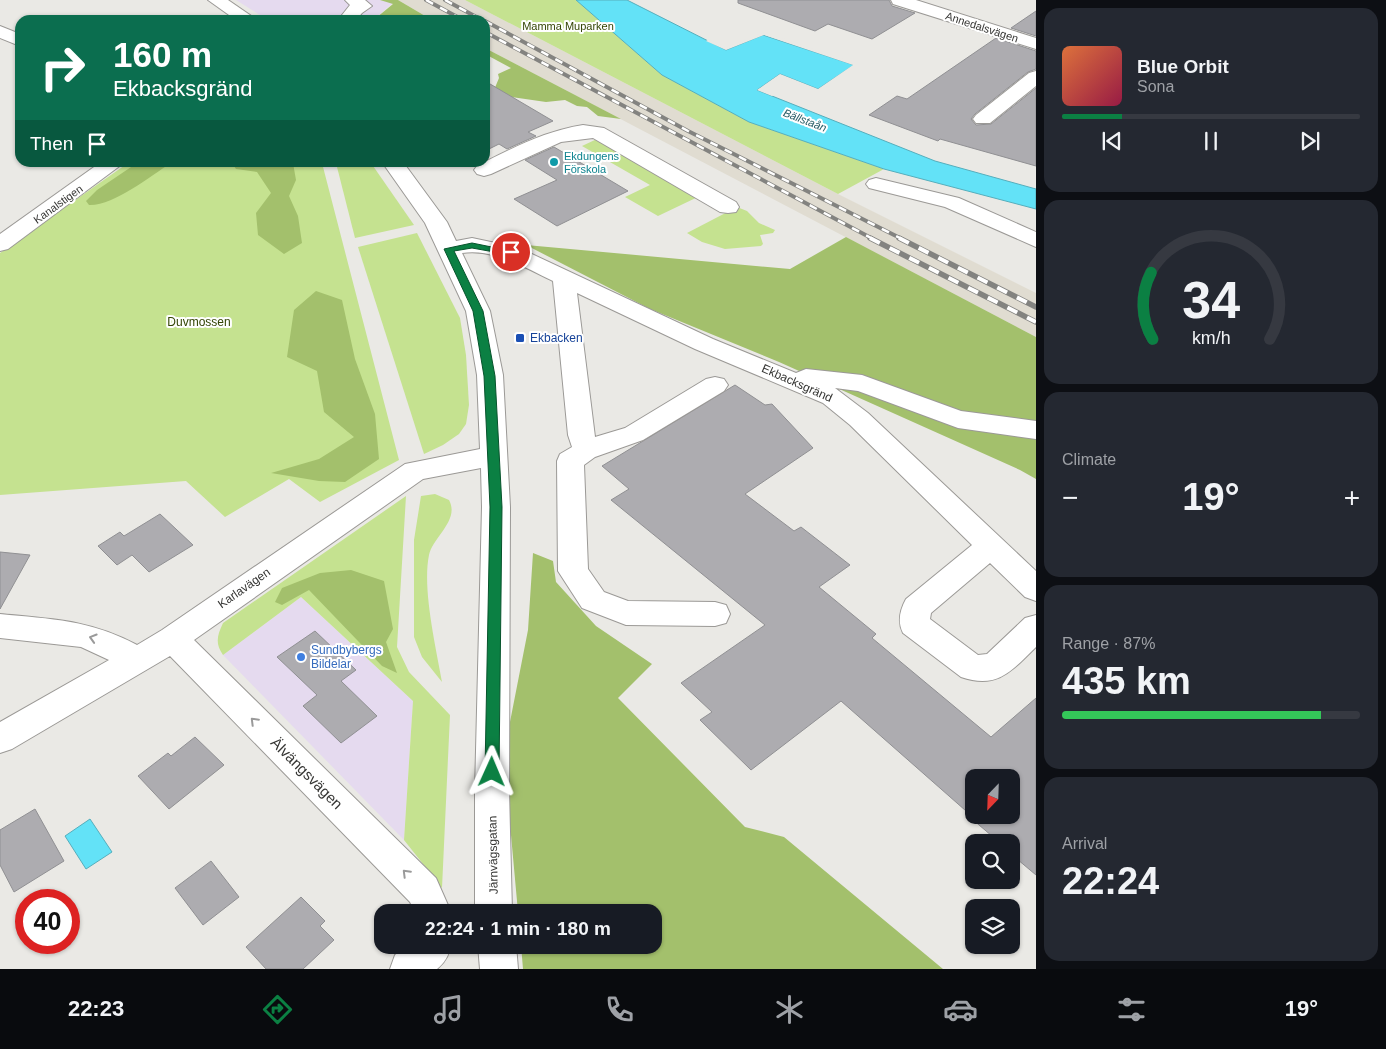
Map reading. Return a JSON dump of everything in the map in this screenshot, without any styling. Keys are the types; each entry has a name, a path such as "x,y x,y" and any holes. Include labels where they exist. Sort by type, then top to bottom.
{"street":[{"path":"216,0 240,15"},
{"path":"351,15 356,9 364,6 353,0"},
{"name":"Annedalsvägen","path":"899,0 1036,44"},
{"path":"0,31 15,38"},
{"path":"984,119 1036,77"},
{"path":"476,167 492,173 567,132 586,130 597,132 728,207"},
{"name":"Kanalstigen","path":"0,244 108,167"},
{"name":"Järnvägsgatan","path":"396,167 436,222 478,311 490,376 496,507 492,791 494,904"},
{"path":"876,184 952,202 1036,240"},
{"name":"Ekbacksgränd","path":"449,249 472,245 511,252 704,344 832,397 859,419 1036,589"},
{"path":"564,278 581,435 586,450"},
{"path":"779,375 862,383 958,418 1036,430"},
{"path":"715,385 634,434 586,450 570,461 572,571 593,600 626,614 715,614"},
{"name":"Karlavägen","path":"0,739 173,639 415,471 493,456"},
{"path":"992,546 917,607 914,624 972,668 995,667 1036,627"},
{"path":"0,626 81,635 104,642 137,660"},
{"name":"Älvängsvägen","path":"173,639 423,890 429,904"},
{"path":"409,969 426,954"},
{"path":"498,954 499,969"}],"shaded area":[{"path":"236,0 380,0 393,3 379,15 260,15"},
{"path":"398,0 465,0 838,194 1036,293 1036,337 490,51 490,15 424,15"},
{"path":"301,597 413,701 404,840 223,655"}],"green space":[{"path":"380,0 398,0 424,15 380,15 393,4"},
{"name":"Mamma Muparken","path":"465,0 576,0 662,75 749,122 884,169 838,194"},
{"path":"490,51 621,119 598,116 587,107 577,106 565,100 546,102 504,96 494,90 499,78 498,74 511,68 490,57"},
{"path":"599,138 702,195 658,216 625,197 650,185 582,146"},
{"name":"Duvmossen","path":"122,167 323,167 399,460 320,502 289,479 225,517 186,481 0,495 0,253"},
{"path":"131,167 165,167 120,196 99,204 89,205 86,201 97,190"},
{"path":"235,167 294,167 296,180 289,196 298,216 302,243 284,254 258,235 256,213 271,193 257,172 236,169"},
{"path":"337,167 374,167 414,225 355,238"},
{"path":"737,207 747,211 759,223 775,230 773,233 760,235 763,244 761,246 725,249 702,242 687,233"},
{"path":"417,233 460,318 466,355 469,405 466,424 459,434 443,445 424,454 358,247"},
{"path":"846,237 1036,337 1036,479 1020,470 779,362 650,309 526,245 790,269"},
{"path":"316,291 342,300 355,359 375,414 379,459 345,482 319,481 271,473 319,459 354,437 324,412 317,371 287,357 294,310"},
{"path":"435,494 449,500 451,507 449,521 431,548 427,569 428,601 442,682 422,657 414,637 414,540 421,496"},
{"path":"406,496 397,647 409,672 450,715 442,888 404,840 413,701 301,597 223,655 218,643 218,636 223,623"},
{"path":"533,553 553,561 556,582 596,626 652,664 618,698 745,827 784,837 943,969 523,969 522,954 662,954 662,904 517,904 510,824 509,727 528,630"},
{"path":"351,570 384,581 393,629 386,642 397,673 382,666 309,590 282,605 275,602 282,588 320,573"}],"water":[{"name":"Bällstaån","path":"576,0 627,0 726,50 763,35 854,65 818,89 780,74 757,90 935,161 1036,189 1036,209 884,169 749,122 662,75"},
{"path":"90,819 112,852 86,869 65,836"}],"pier":[{"path":"764,32 855,63 856,66 819,91 780,77 762,89 774,95 772,96 757,90 780,74 818,89 853,65 764,35 726,50 706,41 709,39 726,47"}],"building":[{"path":"738,0 889,0 892,6 915,13 872,39 828,24 815,31 738,3"},
{"path":"1036,11 1036,36 1011,28"},
{"path":"996,38 1036,51 1036,69 1028,72 971,119 976,125 991,124 1036,88 1036,166 940,139 938,141 869,115 897,96 907,99"},
{"path":"490,84 553,121 528,132 536,136 507,149 499,144 490,148"},
{"path":"554,147 628,191 557,226 514,199 557,180 525,160"},
{"path":"735,385 765,405 772,404 813,448 745,494 794,531 801,527 850,565 819,587 876,634 872,638 991,737 1036,698 1036,875 1020,862 1020,834 990,834 978,824 1020,824 1020,769 965,769 965,810 841,701 751,770 700,720 712,712 681,683 765,625 611,500 629,489 602,466"},
{"path":"160,514 193,545 149,572 132,555 117,565 98,546 120,532 124,536"},
{"path":"0,552 30,555 0,609"},
{"path":"315,631 356,670 341,681 377,716 341,743 303,706 317,695 277,657"},
{"path":"195,737 224,765 169,809 138,776 168,753 171,756"},
{"path":"35,809 64,861 19,889 15,889 14,892 0,865 0,830"},
{"path":"211,861 239,897 203,925 175,888"},
{"path":"301,897 325,921 320,926 334,940 303,969 266,969 246,947"}],"railway":[{"path":"426,0 454,15"},
{"path":"445,0 473,15"},
{"path":"490,24 688,131 902,239"},
{"path":"490,35 873,239"},
{"path":"870,238 1036,322"},
{"path":"899,238 1036,307"}],"place":[{"name":"Ekdungens Förskola","path":"554,162"},
{"name":"Ekbacken","path":"520,338"},
{"name":"Sundbybergs Bildelar","path":"301,657"}],"route":[{"path":"492,772 496,507 490,376 478,311 449,249 472,245 511,252"}]}
